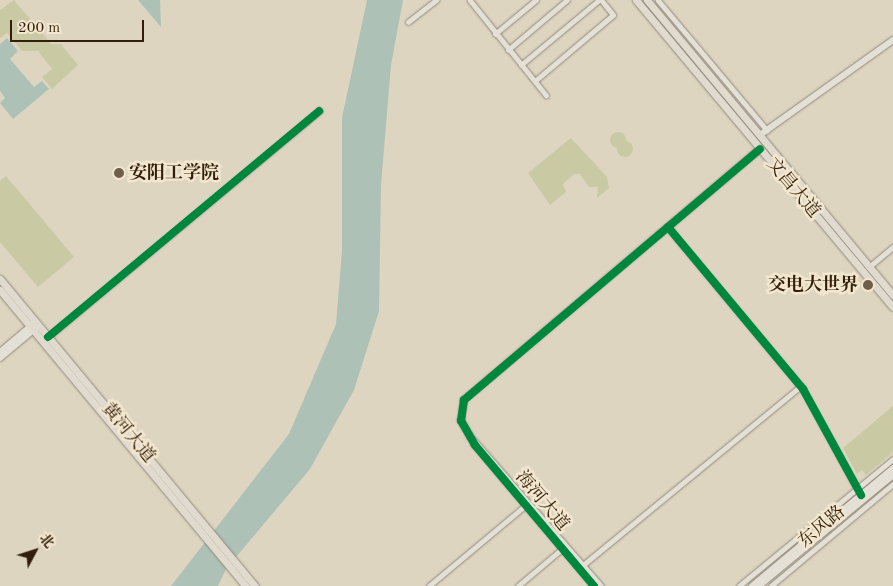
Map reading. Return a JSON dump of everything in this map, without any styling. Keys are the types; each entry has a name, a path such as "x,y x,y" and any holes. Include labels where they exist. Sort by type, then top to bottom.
{"main road":[{"name":"文昌大道","path":"636,0 893,307"},
{"name":"文昌大道","path":"647,0 893,295"},
{"name":"黄河大道","path":"0,279 34,326 48,337 208,535"},
{"name":"黄河大道","path":"0,290 34,326 235,567 256,586"},
{"path":"0,352 34,326"},
{"path":"0,358 34,326"},
{"name":"东风路","path":"752,586 860,492 893,468"},
{"name":"东风路","path":"760,586 893,475"},
{"name":"黄河大道","path":"235,567 246,586"}],"street":[{"path":"408,22 436,0"},
{"path":"470,0 495,34 546,95"},
{"path":"495,34 536,0"},
{"path":"508,50 567,0"},
{"path":"521,65 600,0 614,15 535,81"},
{"path":"658,0 767,130"},
{"path":"760,135 893,40"},
{"path":"48,337 319,111"},
{"path":"468,434 461,413 468,393 760,149"},
{"path":"668,227 801,386 860,492"},
{"path":"870,266 893,247"},
{"path":"583,565 801,386"},
{"name":"海河大道","path":"468,434 594,586"},
{"name":"海河大道","path":"468,434 601,586"},
{"path":"739,586 860,492 893,458"},
{"path":"771,586 893,484"},
{"path":"429,586 526,505"},
{"path":"518,586 562,549"}],"green space":[{"path":"14,0 51,44 61,44 78,65 52,89 42,77 52,69 38,51 22,51 7,33 0,38 0,10"},
{"path":"618,132 626,140 618,148 610,140"},
{"path":"571,138 607,177 609,188 597,198 598,187 589,187 580,174 574,174 563,184 566,192 550,205 528,173"},
{"path":"625,141 633,149 625,157 617,149"},
{"path":"6,176 74,257 38,287 0,242 0,181"},
{"path":"893,406 893,452 866,475 862,470 857,474 843,448"}],"shaded area":[{"path":"138,0 160,0 161,27"},
{"path":"367,0 403,0 391,65 381,185 379,311 354,390 310,469 226,569 218,586 171,586 289,434 336,324 342,251 342,118"},
{"path":"7,38 18,51 10,59 34,87 42,81 49,89 13,119 0,103 5,98 0,91 0,44"}],"cycle path":[{"path":"48,337 319,111"},
{"path":"594,586 475,445 461,421 464,400 760,149"},
{"path":"668,227 803,389 861,495"}],"place":[{"name":"安阳工学院","path":"119,173"},
{"name":"交电大世界","path":"868,285"}]}
